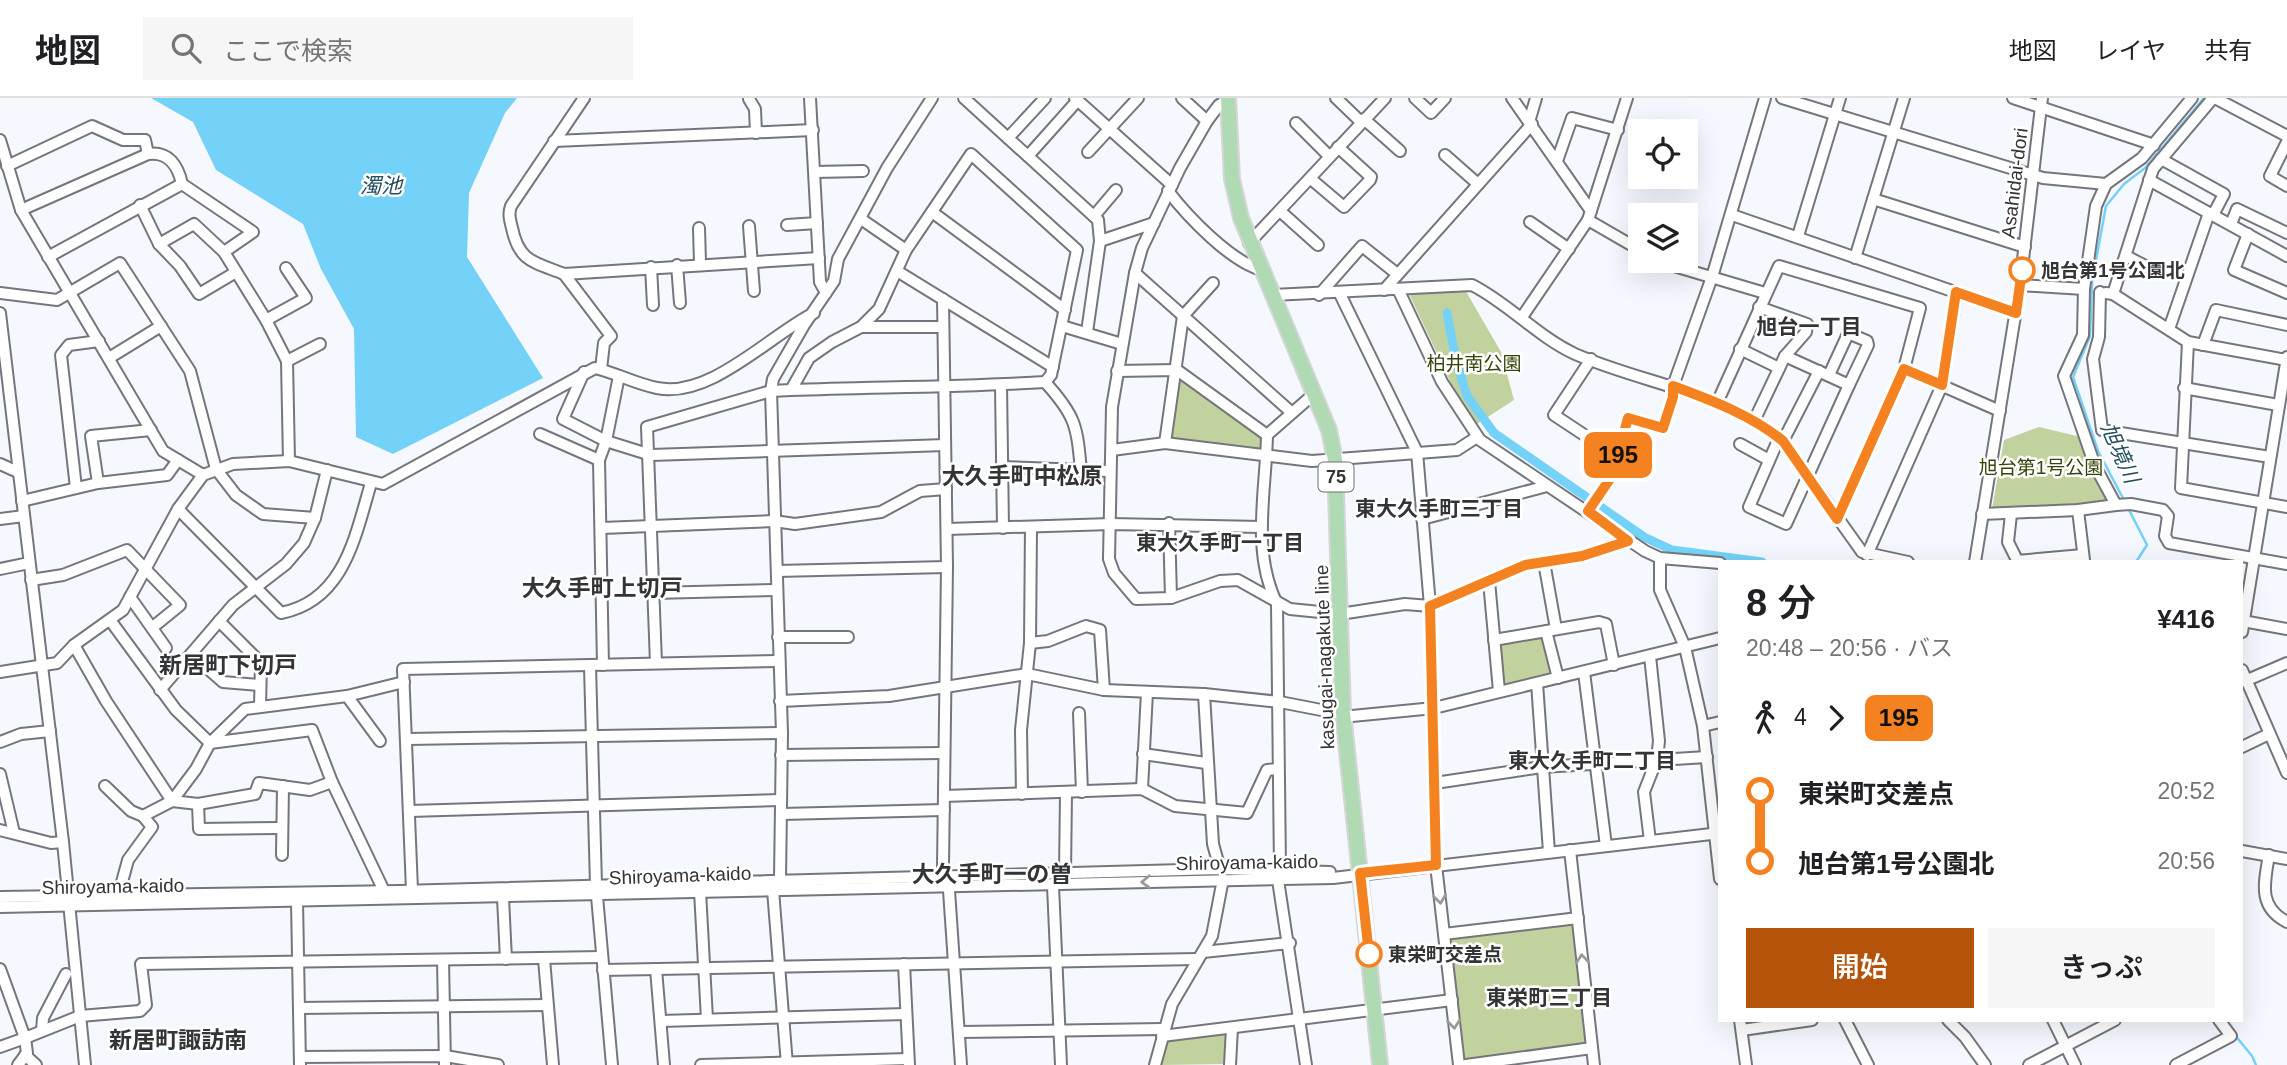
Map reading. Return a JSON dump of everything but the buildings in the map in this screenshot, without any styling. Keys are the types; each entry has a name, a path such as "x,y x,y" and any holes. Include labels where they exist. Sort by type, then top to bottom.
{"main road":[{"name":"kasugai-nagakute line","path":"1228,99 1232,179 1250,243 1315,393 1329,430 1335,460 1343,713 1380,1065"}],"street":[{"path":"810,98 820,282 826,293"},
{"path":"780,879 782,733 771,391 774,379 834,281 838,259 887,167 932,98"},
{"path":"964,98 1098,220 1100,241 1087,332"},
{"path":"1008,138 1045,98"},
{"path":"1088,152 1138,98"},
{"path":"1182,98 1207,121"},
{"path":"1336,98 1400,151"},
{"path":"1250,243 1384,98"},
{"path":"1415,98 1431,113 1445,98"},
{"path":"1512,98 1557,161 1590,215 1628,242"},
{"path":"1384,290 1396,273 1530,123 1536,98"},
{"path":"1522,317 1590,215 1627,98"},
{"path":"1588,511 1609,479 1619,454 1628,418 1663,428 1673,397 1673,386 1732,215 1765,98"},
{"path":"1782,98 2034,173 2043,178 2105,184"},
{"path":"1798,236 1840,98"},
{"path":"1855,258 1904,98"},
{"path":"2013,98 2041,103 2154,145"},
{"path":"2116,505 2095,466 2064,376 2083,335 2090,291 2096,206 2105,184 2142,158 2192,98"},
{"path":"2113,294 2149,180 2161,159 2214,98 2287,139 2270,176 2287,186"},
{"path":"582,99 515,196 508,214 519,251 526,259 564,274 700,263 819,258"},
{"path":"749,99 755,109 756,133"},
{"path":"1028,156 1076,99 1170,188 1233,255 1249,267 1262,270"},
{"path":"1228,99 1219,105 1207,121 1170,188 1142,248 1135,273 1117,371 1110,471 1109,559 1121,581 1136,599 1171,598 1220,581 1238,580 1290,609 1340,614 1405,604 1430,606 1525,565 1582,556 1628,541"},
{"name":"Asahidai-dori","path":"1975,560 2016,313 2041,103"},
{"path":"1557,161 1572,118 1618,130"},
{"path":"1296,123 1329,156"},
{"path":"7,166 92,127 123,140 145,140 148,154"},
{"path":"554,141 813,130"},
{"path":"0,140 21,209 150,430 163,451 203,475"},
{"path":"1311,178 1344,207 1370,180 1371,177 1338,147"},
{"path":"21,209 148,154 168,157 178,168 182,184 253,232 224,252"},
{"path":"791,390 809,358 861,327 878,309 906,250 971,154 1077,250 1053,367 1045,383"},
{"path":"1446,155 1478,184"},
{"path":"2161,159 2224,194 2211,214 2169,329"},
{"path":"815,172 863,171"},
{"path":"2149,180 2287,256"},
{"path":"48,257 139,205 182,184"},
{"path":"1094,216 1116,190"},
{"path":"1873,199 2025,247"},
{"path":"139,205 159,244 180,266 199,294 236,272"},
{"path":"2231,225 2237,209 2287,233"},
{"path":"1280,211 1318,246"},
{"path":"932,212 1065,310"},
{"path":"1732,215 2016,313"},
{"path":"861,219 906,250"},
{"path":"1530,222 1569,249"},
{"path":"787,225 817,223"},
{"path":"1100,241 1154,223"},
{"path":"159,244 194,224 224,252 266,320 287,361 289,460"},
{"path":"749,226 754,291"},
{"path":"699,228 700,263"},
{"path":"2248,234 2234,270 2287,293"},
{"path":"1319,295 1362,246 1396,273"},
{"path":"2126,256 2153,270"},
{"path":"0,293 57,300 120,263 191,371 216,469 236,495 262,514 315,518"},
{"path":"677,265 680,303"},
{"path":"1717,402 1779,266 1920,309 1904,369 1837,519"},
{"path":"651,267 653,305"},
{"path":"266,320 306,298 286,268"},
{"path":"897,271 1053,367"},
{"path":"1135,273 1292,412"},
{"path":"1698,273 1765,293"},
{"path":"564,274 611,336 604,343 601,369"},
{"path":"1165,443 1183,316 1213,283"},
{"path":"1273,295 1340,294 1472,285 1573,353 1717,402 1754,421 1781,440 1807,479 1867,555 1896,560"},
{"path":"2020,285 2113,294 2188,342 2287,359 2254,559 2244,601 2243,627 2287,629"},
{"path":"1398,289 1442,382 1477,437 1628,541 1660,558 1718,563"},
{"path":"2090,291 2099,337 2093,359 2102,430 2183,444 2197,443 2270,457"},
{"path":"1867,555 1942,385 1956,292"},
{"path":"1340,294 1418,452 1430,606 1436,865 1459,1065"},
{"path":"943,299 947,530 946,684 942,753 943,866 948,882 961,1065"},
{"path":"1754,421 1779,368 1806,332 1807,324 1759,307"},
{"path":"2203,345 2216,310 2287,325"},
{"path":"0,313 63,842 85,1065"},
{"path":"0,672 57,663 74,645 123,610 178,509 203,475 216,469 233,464 289,460 383,484 584,372 601,369 669,389 708,379 814,313"},
{"path":"109,358 162,326"},
{"path":"1062,326 1122,344"},
{"path":"861,327 943,327"},
{"path":"1850,334 1867,341 1868,345 1786,524 1749,507 1769,460 1824,373 1847,336 1850,334"},
{"path":"76,488 61,355 69,345 99,341"},
{"path":"2188,342 2181,488 2287,507"},
{"path":"287,361 320,344"},
{"path":"1740,349 1779,368"},
{"path":"1786,356 1849,385"},
{"path":"1591,359 1553,415 1610,452 1619,454"},
{"path":"1904,369 2000,411"},
{"path":"1117,371 1177,370 1267,435"},
{"path":"584,372 563,419 606,441 651,455 945,445"},
{"path":"603,665 599,460 606,441 619,376"},
{"path":"656,663 650,524 651,455 647,427 771,391 1045,383 1070,409 1078,442 1081,471"},
{"path":"1001,385 1003,528"},
{"path":"2184,388 2278,405"},
{"path":"1306,1065 1279,874 1280,702 1277,604 1266,581 1261,527 1267,435 1315,393"},
{"path":"0,412 12,417"},
{"path":"98,483 91,436 150,430"},
{"path":"540,434 599,460"},
{"path":"1112,450 1165,443 1267,456 1335,460 1457,450 1477,437"},
{"path":"1740,444 1769,460"},
{"path":"22,501 98,483 167,475 178,460"},
{"path":"0,464 18,472"},
{"path":"1001,467 1110,471"},
{"path":"160,690 233,605 286,564 304,543 315,518 327,470"},
{"path":"178,509 281,613 299,609 326,592 343,567 371,483"},
{"path":"1422,519 1547,486"},
{"path":"602,528 774,521 795,524 881,512 920,491 946,489"},
{"path":"1982,514 2078,510 2131,504 2163,510 2168,516 2165,536 2169,543 2287,564"},
{"path":"2039,560 2083,558 2078,510"},
{"path":"2011,514 2008,542 2017,560"},
{"path":"0,519 24,516"},
{"path":"947,530 1169,523 1261,527"},
{"path":"1169,523 1171,598"},
{"path":"1022,794 1021,730 1030,643 1031,527"},
{"path":"31,580 63,575 127,551 145,566 180,605 153,626"},
{"path":"1660,558 1660,590 1685,647 1703,726 1717,833"},
{"path":"1544,562 1558,678"},
{"path":"0,569 29,563"},
{"path":"777,571 947,567"},
{"path":"1489,581 1499,691"},
{"path":"653,593 777,590"},
{"path":"130,597 166,648"},
{"path":"110,620 160,690 209,743"},
{"path":"219,621 261,663 260,707"},
{"path":"1494,640 1599,622 1606,624 1614,665"},
{"path":"1030,643 1048,641 1086,626 1100,630 1104,690"},
{"path":"778,637 848,636"},
{"path":"780,701 889,695 946,684 1027,674 1104,690 1204,694 1280,702 1352,716 1434,708 1718,639"},
{"path":"74,645 106,701 172,800 198,804 255,794 259,783 310,790 332,782"},
{"path":"191,654 223,682 260,685"},
{"path":"1650,656 1659,741 1657,759 1644,792 1650,841"},
{"path":"411,890 408,739 403,669 778,661"},
{"path":"2287,663 2244,676 2246,697 2269,734 2287,773"},
{"path":"590,666 596,890 612,1065"},
{"path":"1584,672 1606,846"},
{"path":"143,816 172,800 195,769 209,743 245,709 347,696 404,682"},
{"path":"1537,683 1549,852"},
{"path":"1142,789 1147,692"},
{"path":"1156,1065 1162,1032 1172,1003 1212,936 1222,874 1213,844 1212,808 1206,764 1204,694"},
{"path":"347,696 380,741"},
{"path":"1079,713 1082,792"},
{"path":"1703,726 1718,722"},
{"path":"209,743 312,730 332,782 384,891"},
{"path":"0,742 21,734 50,731"},
{"path":"408,739 782,733"},
{"path":"2243,747 2269,734"},
{"path":"2274,747 2287,742"},
{"path":"781,755 942,753"},
{"path":"1143,754 1206,764"},
{"path":"1435,783 1542,766 1707,757"},
{"path":"944,796 1142,789 1175,806 1247,813 1267,770 1278,769"},
{"path":"0,775 14,832"},
{"path":"105,786 131,811 143,816 152,827 128,860 119,893"},
{"path":"282,855 283,786"},
{"path":"1065,873 1066,793"},
{"path":"410,811 781,800"},
{"path":"198,804 199,829 281,828"},
{"path":"782,814 944,810"},
{"path":"0,831 14,832 51,843 63,842"},
{"name":"Shiroyama-kaido","path":"0,907 119,893 773,890 948,882 1065,873 1360,873 1717,833"},
{"path":"1570,850 1594,1065"},
{"path":"2243,850 2287,859"},
{"path":"2269,855 2266,903 2273,914 2287,922"},
{"name":"Shiroyama-kaido","path":"0,897 297,901 503,898 780,879 1053,886 1222,874"},
{"path":"1053,886 1061,1065"},
{"path":"773,890 787,1064"},
{"path":"700,891 707,1020"},
{"path":"503,898 506,959"},
{"path":"297,901 300,1061 445,1061 498,1065"},
{"path":"1444,934 1578,918"},
{"path":"603,970 1058,962 1201,956 1290,943"},
{"path":"0,1046 80,1016 141,1012 146,1005 141,964 601,957"},
{"path":"544,959 553,1065"},
{"path":"443,960 445,1061"},
{"path":"701,1065 909,1062 904,964"},
{"path":"656,969 664,1065"},
{"path":"42,1031 43,1018 66,974"},
{"path":"1,977 25,1038 25,1055 18,1065"},
{"path":"960,1032 1162,1032 1233,1028 1452,1000"},
{"path":"299,1008 547,1005"},
{"path":"661,1021 906,1014"},
{"path":"1745,1065 1741,1025 1788,1022"},
{"path":"1846,1022 1868,1065"},
{"path":"1950,1022 1985,1065"},
{"path":"2054,1022 2075,1065"},
{"path":"2029,1065 2111,1022"},
{"path":"2176,1065 2231,1036 2220,1022"},
{"path":"1230,1065 1233,1028"},
{"path":"1466,1065 1592,1048"},
{"path":"25,1055 36,1065"}],"green space":[{"name":"柏井南公園","path":"1464,288 1501,352 1514,400 1477,424 1457,396 1410,296 1412,293"},
{"path":"1180,379 1262,436 1260,449 1171,439"},
{"name":"旭台第1号公園","path":"2039,427 2081,437 2109,496 2107,501 1992,509 2004,440"},
{"path":"1544,636 1550,675 1504,685 1500,640"},
{"path":"1573,923 1587,1045 1464,1060 1451,937"},
{"path":"1228,1032 1225,1064 1161,1065 1166,1039"}],"water":[{"name":"濁池","path":"151,98 517,98 505,113 469,193 467,257 543,378 393,454 356,437 354,329 321,269 303,224 216,170 193,122"}],"waterway":[{"name":"旭境川","path":"2125,502 2098,451 2073,377 2090,336 2092,282 2106,206 2124,184 2145,168 2204,98"},
{"path":"1447,313 1456,361 1467,396 1494,433 1644,537 1672,550 1747,560"},
{"name":"旭境川","path":"2128,508 2147,545 2137,560"},
{"name":"旭境川","path":"2234,1034 2256,1065"}],"bus line":[{"name":"195","path":"1369,954 1360,873 1436,865 1430,606 1525,565 1582,556 1628,541 1588,511 1612,476 1628,418 1663,428 1673,397 1673,386 1717,402 1771,430 1783,441 1837,519 1904,369 1942,385 1956,292 2016,313 2022,270"}],"place":[{"name":"旭台第1号公園北","path":"2022,270"},
{"name":"東栄町交差点","path":"1369,954"}],"district":[{"name":"旭台一丁目","path":"1809,327"},
{"name":"大久手町中松原","path":"1022,476"},
{"name":"東大久手町三丁目","path":"1439,509"},
{"name":"東大久手町一丁目","path":"1220,543"},
{"name":"大久手町上切戸","path":"602,588"},
{"name":"新居町下切戸","path":"228,665"},
{"name":"東大久手町二丁目","path":"1592,761"},
{"name":"大久手町一の曽","path":"992,874"},
{"name":"東栄町三丁目","path":"1549,998"},
{"name":"新居町諏訪南","path":"178,1040"}]}
